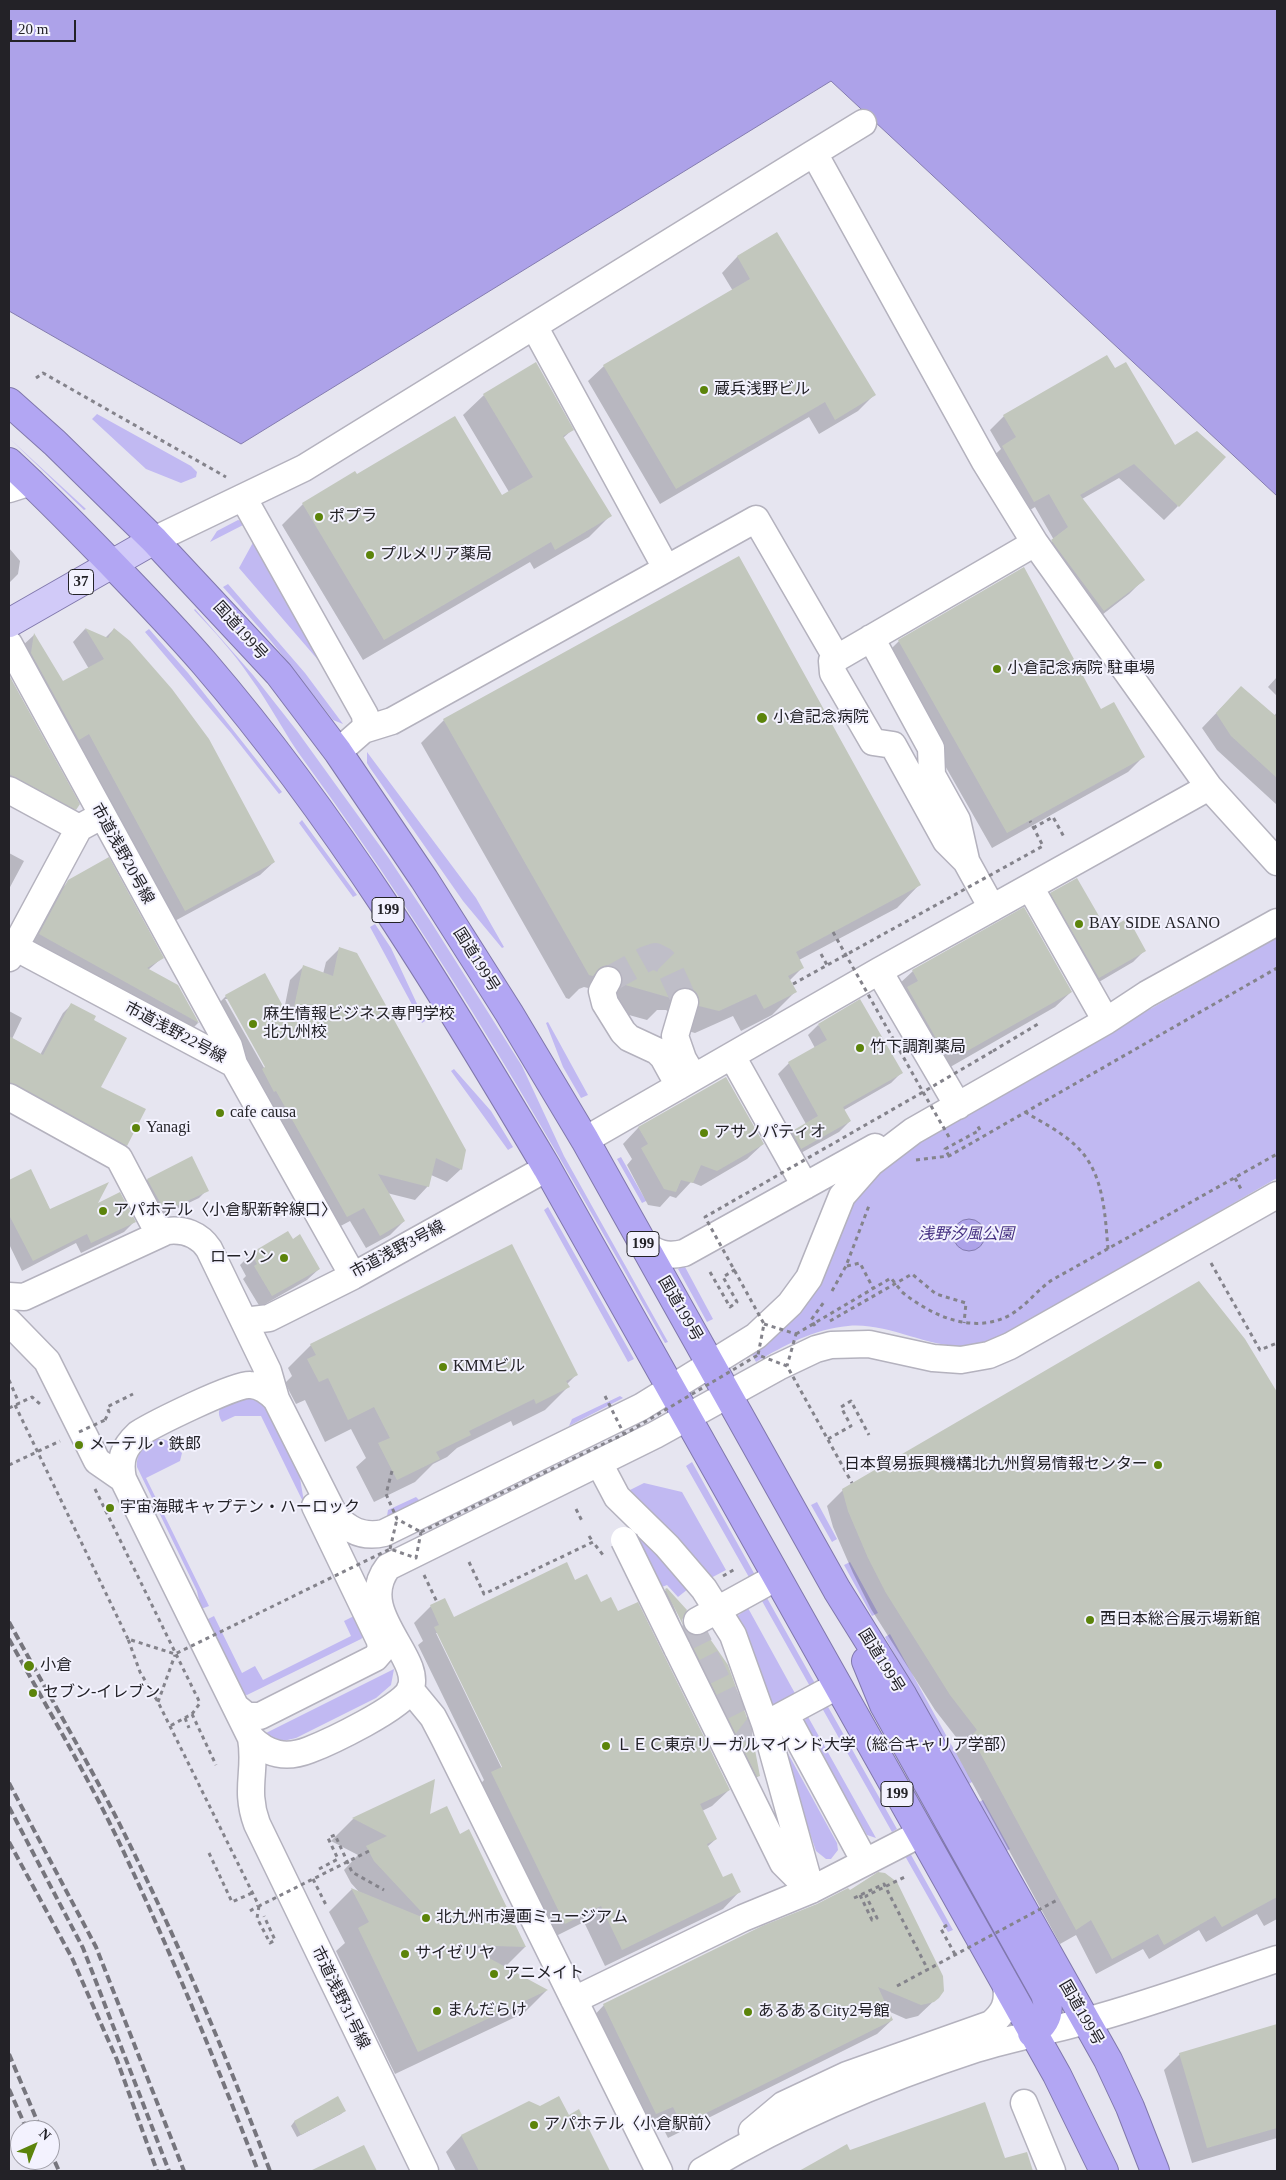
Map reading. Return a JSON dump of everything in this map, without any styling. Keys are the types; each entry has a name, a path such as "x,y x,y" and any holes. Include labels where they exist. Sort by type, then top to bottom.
{"highway":[{"name":"国道199号","path":"9,402 55,443 154,540 279,674 338,752 424,879 509,1013 585,1140 837,1590 903,1696 1108,2060 1130,2106 1155,2171"},
{"name":"199","path":"9,462 20,485 112,564 206,665 309,796 396,922 467,1034 547,1168 1074,2107 1104,2171"},
{"path":"837,1590 884,1705 1045,1994 1048,2014 1041,2027 1032,2033"}],"main road":[{"name":"37","path":"9,624 154,540"}],"street":[{"path":"154,540 304,468 863,123"},
{"path":"814,153 985,462 1034,543 1209,787 1277,862"},
{"path":"534,326 666,568"},
{"path":"244,498 364,715 366,726 338,752"},
{"path":"363,730 392,721 756,519 836,657"},
{"path":"920,729 894,744 873,742 831,668 832,661 1034,543"},
{"path":"871,638 931,748 932,775 959,827 966,861"},
{"name":"市道浅野20号線","path":"9,644 90,822 230,1046 234,1064"},
{"path":"894,744 946,841 966,861 992,908"},
{"path":"585,1140 879,971 1209,787"},
{"path":"9,790 90,822 11,950"},
{"path":"1030,887 1106,1021"},
{"path":"14,1299 167,1231 183,1230 203,1241 268,1372 276,1399 312,1472 340,1522 365,1535 384,1533 641,1407 756,1336 799,1293 817,1262 832,1218 842,1196 857,1177 904,1153 964,1116 1148,994 1277,922"},
{"name":"市道浅野22号線","path":"11,950 234,1064 352,1276"},
{"path":"879,971 964,1116"},
{"path":"608,980 602,991 605,1003 623,1032 629,1038 657,1051 686,1082"},
{"path":"686,1002 675,1036 686,1082"},
{"path":"732,1056 805,1186"},
{"path":"9,1097 119,1158 159,1234"},
{"path":"643,1243 662,1255 684,1254 869,1149 881,1145 904,1153"},
{"name":"市道浅野3号線","path":"244,1321 269,1318 352,1276 547,1168"},
{"path":"251,1738 267,1752 290,1755 309,1750 392,1708 410,1689 412,1677 385,1620 378,1598 378,1582 388,1567 687,1418 801,1355 831,1345 869,1344 947,1360 989,1355 1010,1346 1277,1195"},
{"path":"9,1322 47,1361 97,1461 123,1479"},
{"path":"256,1824 250,1797 254,1750 251,1738 123,1479 120,1466 122,1456 130,1441 147,1428 241,1386 261,1388 276,1399"},
{"path":"599,1463 617,1497 667,1546 708,1615 744,1659 768,1722 811,1890"},
{"path":"236,1707 246,1716 260,1716 375,1658 381,1651 380,1641 315,1508 312,1472"},
{"path":"617,1497 624,1540 772,1842 783,1863 811,1890"},
{"path":"708,1615 777,1577"},
{"path":"768,1722 838,1686"},
{"path":"410,1689 437,1724 658,2171"},
{"path":"768,1722 865,1862"},
{"path":"256,1824 256,1800 260,1790 267,1777 290,1755"},
{"name":"市道浅野31号線","path":"256,1824 425,2171"},
{"path":"574,2000 743,1918 811,1890 920,1834"},
{"path":"706,2169 762,2137 855,2094 975,2050 1032,2033 1086,2021 1277,1959"},
{"path":"1130,2007 1277,1971"},
{"path":"706,2169 783,2105 856,2072 991,2024 1006,2006 1008,2000 1006,1986"},
{"path":"1024,2103 1052,2171"}],"path":[{"path":"36,378 43,373 226,477"},
{"path":"1034,828 1053,817 1064,837"},
{"path":"793,984 1043,846 1030,821"},
{"path":"833,932 949,1136 956,1133"},
{"path":"821,954 827,965"},
{"path":"904,1153 949,1156 1277,968"},
{"path":"421,1532 624,1434 758,1355 764,1324 736,1269 705,1216 1038,1024"},
{"path":"1025,1112 1052,1128 1079,1149 1095,1173 1105,1208 1108,1250"},
{"path":"949,1156 945,1149 980,1130 976,1122 964,1116"},
{"path":"787,1366 796,1334 891,1278 902,1292 930,1311 964,1323 992,1322 1010,1315 1052,1280 1277,1154"},
{"path":"873,1198 856,1235 846,1266 811,1320 816,1328 912,1274 936,1294 966,1303 964,1323"},
{"path":"846,1266 860,1263 873,1288"},
{"path":"1211,1263 1260,1350 1277,1343"},
{"path":"710,1272 730,1307 738,1302 723,1277 736,1269"},
{"path":"764,1324 796,1334"},
{"path":"758,1355 787,1366 852,1483"},
{"path":"9,1380 19,1403 9,1408"},
{"path":"80,1432 105,1420 109,1412 107,1406 133,1394"},
{"path":"604,1396 624,1434"},
{"path":"828,1439 851,1426 841,1407 851,1401 869,1435"},
{"path":"15,1405 36,1452 128,1639 140,1672 158,1702 252,1892 258,1906 258,1918 270,1943 275,1940 264,1916"},
{"path":"9,1465 61,1441"},
{"path":"390,1549 397,1519 386,1494 392,1471"},
{"path":"91,1480 200,1703 192,1714 170,1726"},
{"path":"576,1510 582,1521"},
{"path":"397,1519 421,1532"},
{"path":"421,1532 416,1558 437,1602"},
{"path":"589,1536 605,1558"},
{"path":"469,1562 484,1594 593,1542"},
{"path":"128,1639 175,1654 390,1549 416,1558"},
{"path":"158,1702 175,1654"},
{"path":"192,1714 216,1765"},
{"path":"184,1718 189,1728"},
{"path":"319,1868 338,1859 328,1838 335,1835 352,1872 384,1890"},
{"path":"250,1911 369,1851"},
{"path":"208,1853 232,1902 252,1892"},
{"path":"860,1895 872,1920 876,1918 866,1896 907,1876"},
{"path":"314,1879 316,1884"},
{"path":"854,1898 884,1884 928,1970"},
{"path":"897,1986 1059,1899"},
{"path":"951,1946 956,1956"}],"green space":[{"path":"97,414 191,466 197,472 196,477 181,483 146,469 92,419"},
{"path":"9,438 86,509 84,510"},
{"path":"238,520 247,523 210,542 217,531"},
{"path":"256,537 337,682 239,568"},
{"path":"228,584 305,673 343,724 333,720 271,641 223,587"},
{"path":"195,609 253,675 297,731 388,857 431,922 522,1066 564,1156 668,1342 665,1343 538,1120 494,1047 403,903 298,752 244,668"},
{"path":"149,629 188,673 282,792 279,794 231,733 145,632"},
{"path":"367,752 476,898 504,947 502,948 463,901 370,768 367,763"},
{"path":"302,820 357,895 353,897 299,823"},
{"path":"375,924 391,948 425,1021 422,1023 370,927"},
{"name":"浅野汐風公園","path":"1277,938 1277,1178 1016,1329 987,1342 969,1346 955,1346 940,1344 879,1328 848,1326 823,1330 812,1334 756,1362 749,1349 842,1217 895,1152"},
{"path":"548,1022 588,1095 581,1098 563,1067 546,1023"},
{"path":"454,1069 491,1111 513,1147 508,1150 451,1071"},
{"path":"621,1157 646,1201 642,1203 617,1159"},
{"path":"548,1207 634,1359 628,1362 544,1210"},
{"path":"684,1265 713,1319 707,1322 678,1269"},
{"path":"620,1396 623,1398 569,1426 572,1419"},
{"path":"252,1397 264,1404 298,1466 303,1496 364,1620 364,1636 247,1695 243,1694 206,1620 214,1616 242,1673 255,1666 263,1680 351,1636 344,1621 358,1614 261,1416 235,1416 222,1422 219,1415 222,1406 233,1401"},
{"path":"158,1439 168,1441 182,1453 180,1461 146,1478 209,1606 201,1609 197,1591 137,1467 138,1457 142,1449"},
{"path":"692,1462 755,1575 750,1579 686,1466"},
{"path":"644,1483 682,1492 726,1570 709,1579 642,1502 628,1491"},
{"path":"416,1497 420,1501 387,1516 388,1510"},
{"path":"817,1502 837,1539 832,1542 811,1505"},
{"path":"638,1533 688,1589 678,1597 667,1585 662,1587 636,1536"},
{"path":"850,1562 878,1613 872,1616 844,1565"},
{"path":"767,1598 817,1687 812,1690 762,1601"},
{"path":"748,1608 797,1697 773,1709 736,1617"},
{"path":"890,1634 972,1782 967,1785 885,1637"},
{"path":"394,1669 391,1685 376,1698 296,1738 283,1741 271,1738 266,1733"},
{"path":"827,1705 897,1829 892,1832 822,1708"},
{"path":"807,1715 876,1838 867,1835 804,1723"},
{"path":"785,1748 837,1843 838,1850 831,1859 826,1859 816,1851 781,1749"},
{"path":"983,1800 1010,1849 1005,1852 977,1803"},
{"path":"910,1853 953,1930 948,1932 905,1856"}],"shaded area":[{"path":"9,9 1277,9 1277,496 831,81 241,444 9,311"},
{"path":"969,1219 980,1224 985,1235 980,1246 969,1251 958,1246 953,1235 958,1224"}],"building":[{"name":"蔵兵浅野ビル","path":"777,232 876,395 835,420 825,402 676,489 603,365 750,279 737,256"},
{"path":"1107,355 1115,368 1126,362 1175,445 1197,431 1226,457 1179,507 1134,464 1080,495 1145,580 1104,611 1051,540 1068,527 1049,494 1034,502 1002,446 1016,437 1003,415"},
{"path":"536,362 574,430 563,436 612,516 555,550 551,542 384,640 302,503 355,471 357,474 455,416 502,495 533,477 483,394"},
{"name":"小倉記念病院","path":"739,556 921,885 796,952 804,968 788,976 797,992 764,1009 756,994 719,1011 699,1006 699,998 696,992 689,988 681,988 675,991 671,998 622,984 621,973 615,967 607,965 601,967 593,976 589,975 443,719"},
{"name":"小倉記念病院 駐車場","path":"1024,567 1101,709 1114,702 1145,757 1007,833 898,640"},
{"path":"85,628 108,638 114,628 130,641 172,689 209,739 275,862 185,911 89,734 79,740 31,653 34,633 63,681 104,659"},
{"path":"9,675 80,804 76,810 9,774"},
{"path":"1241,686 1277,717 1277,778 1231,736 1216,713"},
{"path":"109,857 164,958 147,968 178,985 199,1023 39,934 68,880"},
{"name":"BAY SIDE ASANO","path":"1077,878 1107,930 1128,918 1146,951 1099,978 1050,893"},
{"path":"1024,907 1072,992 960,1055 953,1041 941,1047 907,987 918,981 912,970"},
{"path":"339,947 357,953 466,1150 462,1170 436,1158 429,1187 378,1174 405,1221 380,1236 364,1208 347,1217 276,1091 274,1092 262,1069 265,1067 225,995 265,973 291,1021 303,965 333,976"},
{"path":"860,999 903,1073 843,1107 851,1121 801,1149 792,1131 818,1116 788,1062 827,1040 818,1024"},
{"path":"71,1003 96,1016 94,1020 127,1038 101,1087 146,1109 127,1146 9,1082 9,1036 43,1055"},
{"name":"アサノパティオ","path":"726,1077 764,1144 717,1171 701,1165 693,1183 681,1180 676,1192 664,1189 641,1148 648,1144 638,1127"},
{"path":"192,1156 209,1191 165,1211 147,1179"},
{"path":"31,1169 50,1209 109,1182 98,1203 120,1192 136,1222 91,1243 87,1234 33,1261 9,1215 9,1180"},
{"name":"ローソン","path":"288,1231 293,1239 300,1234 320,1269 272,1296 254,1266 257,1264 251,1253"},
{"name":"KMMビル","path":"512,1244 578,1375 566,1381 570,1387 536,1404 534,1399 469,1431 471,1435 436,1452 440,1459 397,1480 378,1443 390,1438 374,1407 348,1420 328,1378 319,1382 307,1359 316,1355 310,1344"},
{"name":"西日本総合展示場新館","path":"1199,1281 1245,1339 1277,1392 1277,1897 1222,1927 1215,1916 1164,1945 1158,1934 1112,1959 1091,1920 1076,1930 971,1736 977,1730 950,1695 886,1593 868,1558 848,1511 842,1489"},
{"path":"567,1562 575,1580 587,1574 601,1602 611,1597 618,1611 638,1602 730,1790 700,1804 717,1839 707,1844 723,1877 732,1873 741,1892 622,1950 601,1906 565,1924 491,1772 502,1767 434,1627 439,1625 430,1605 445,1598 454,1617"},
{"path":"667,1588 687,1610 682,1620 684,1627 665,1589"},
{"path":"684,1629 696,1636 706,1633 728,1665 751,1729 760,1776 757,1777"},
{"path":"435,1779 430,1814 447,1806 460,1834 469,1829 526,1947 465,1945 548,1990 418,2052 358,1928 369,1922 351,1888 429,1920 374,1861 366,1846 387,1836 352,1818"},
{"name":"あるあるCity2号館","path":"878,1872 885,1873 897,1882 943,1976 944,1991 939,1998 934,2002 921,2005 878,1987 893,2020 682,2125 673,2107 656,2114 603,2004 762,1926 817,1904 848,1888 850,1890"},
{"path":"1277,2024 1277,2128 1207,2148 1179,2053"},
{"path":"338,2096 346,2111 301,2135 294,2121"},
{"name":"アパホテル〈小倉駅前〉","path":"559,2096 569,2115 579,2109 610,2171 479,2171 461,2135 529,2101 540,2106"},
{"path":"985,2102 1005,2158 1027,2152 1033,2171 799,2171 847,2144 850,2150"},
{"path":"364,2145 377,2171 310,2171"}],"tunnel":[{"path":"608,980 655,956 668,965 685,1002"},
{"path":"697,1621 694,1633 738,1722 747,1729 752,1729"}],"railway":[{"path":"9,1622 91,1770 139,1864 198,1994 270,2171"},
{"path":"9,1639 79,1765 119,1842 192,2005 258,2171"},
{"path":"9,1783 96,1947 184,2171"},
{"path":"9,1807 83,1948 169,2171"},
{"path":"9,1842 72,1958 117,2060 157,2171"},
{"path":"9,2054 37,2120"},
{"path":"9,2089 23,2120"}],"place":[{"name":"蔵兵浅野ビル","path":"704,390"},
{"name":"ポプラ","path":"319,517"},
{"name":"プルメリア薬局","path":"370,555"},
{"name":"小倉記念病院 駐車場","path":"997,669"},
{"name":"小倉記念病院","path":"762,718"},
{"name":"BAY SIDE ASANO","path":"1079,924"},
{"name":"麻生情報ビジネス専門学校 北九州校","path":"253,1024"},
{"name":"竹下調剤薬局","path":"860,1048"},
{"name":"cafe causa","path":"220,1113"},
{"name":"Yanagi","path":"136,1128"},
{"name":"アサノパティオ","path":"704,1133"},
{"name":"アパホテル〈小倉駅新幹線口〉","path":"103,1211"},
{"name":"ローソン","path":"284,1258"},
{"name":"KMMビル","path":"443,1367"},
{"name":"メーテル・鉄郎","path":"79,1445"},
{"name":"日本貿易振興機構北九州貿易情報センター","path":"1158,1465"},
{"name":"宇宙海賊キャプテン・ハーロック","path":"110,1508"},
{"name":"西日本総合展示場新館","path":"1090,1620"},
{"name":"小倉","path":"29,1666"},
{"name":"セブン-イレブン","path":"33,1693"},
{"name":"ＬＥＣ東京リーガルマインド大学（総合キャリア学部）","path":"606,1746"},
{"name":"北九州市漫画ミュージアム","path":"426,1918"},
{"name":"サイゼリヤ","path":"405,1954"},
{"name":"アニメイト","path":"494,1974"},
{"name":"まんだらけ","path":"437,2011"},
{"name":"あるあるCity2号館","path":"748,2012"},
{"name":"アパホテル〈小倉駅前〉","path":"534,2125"}]}
